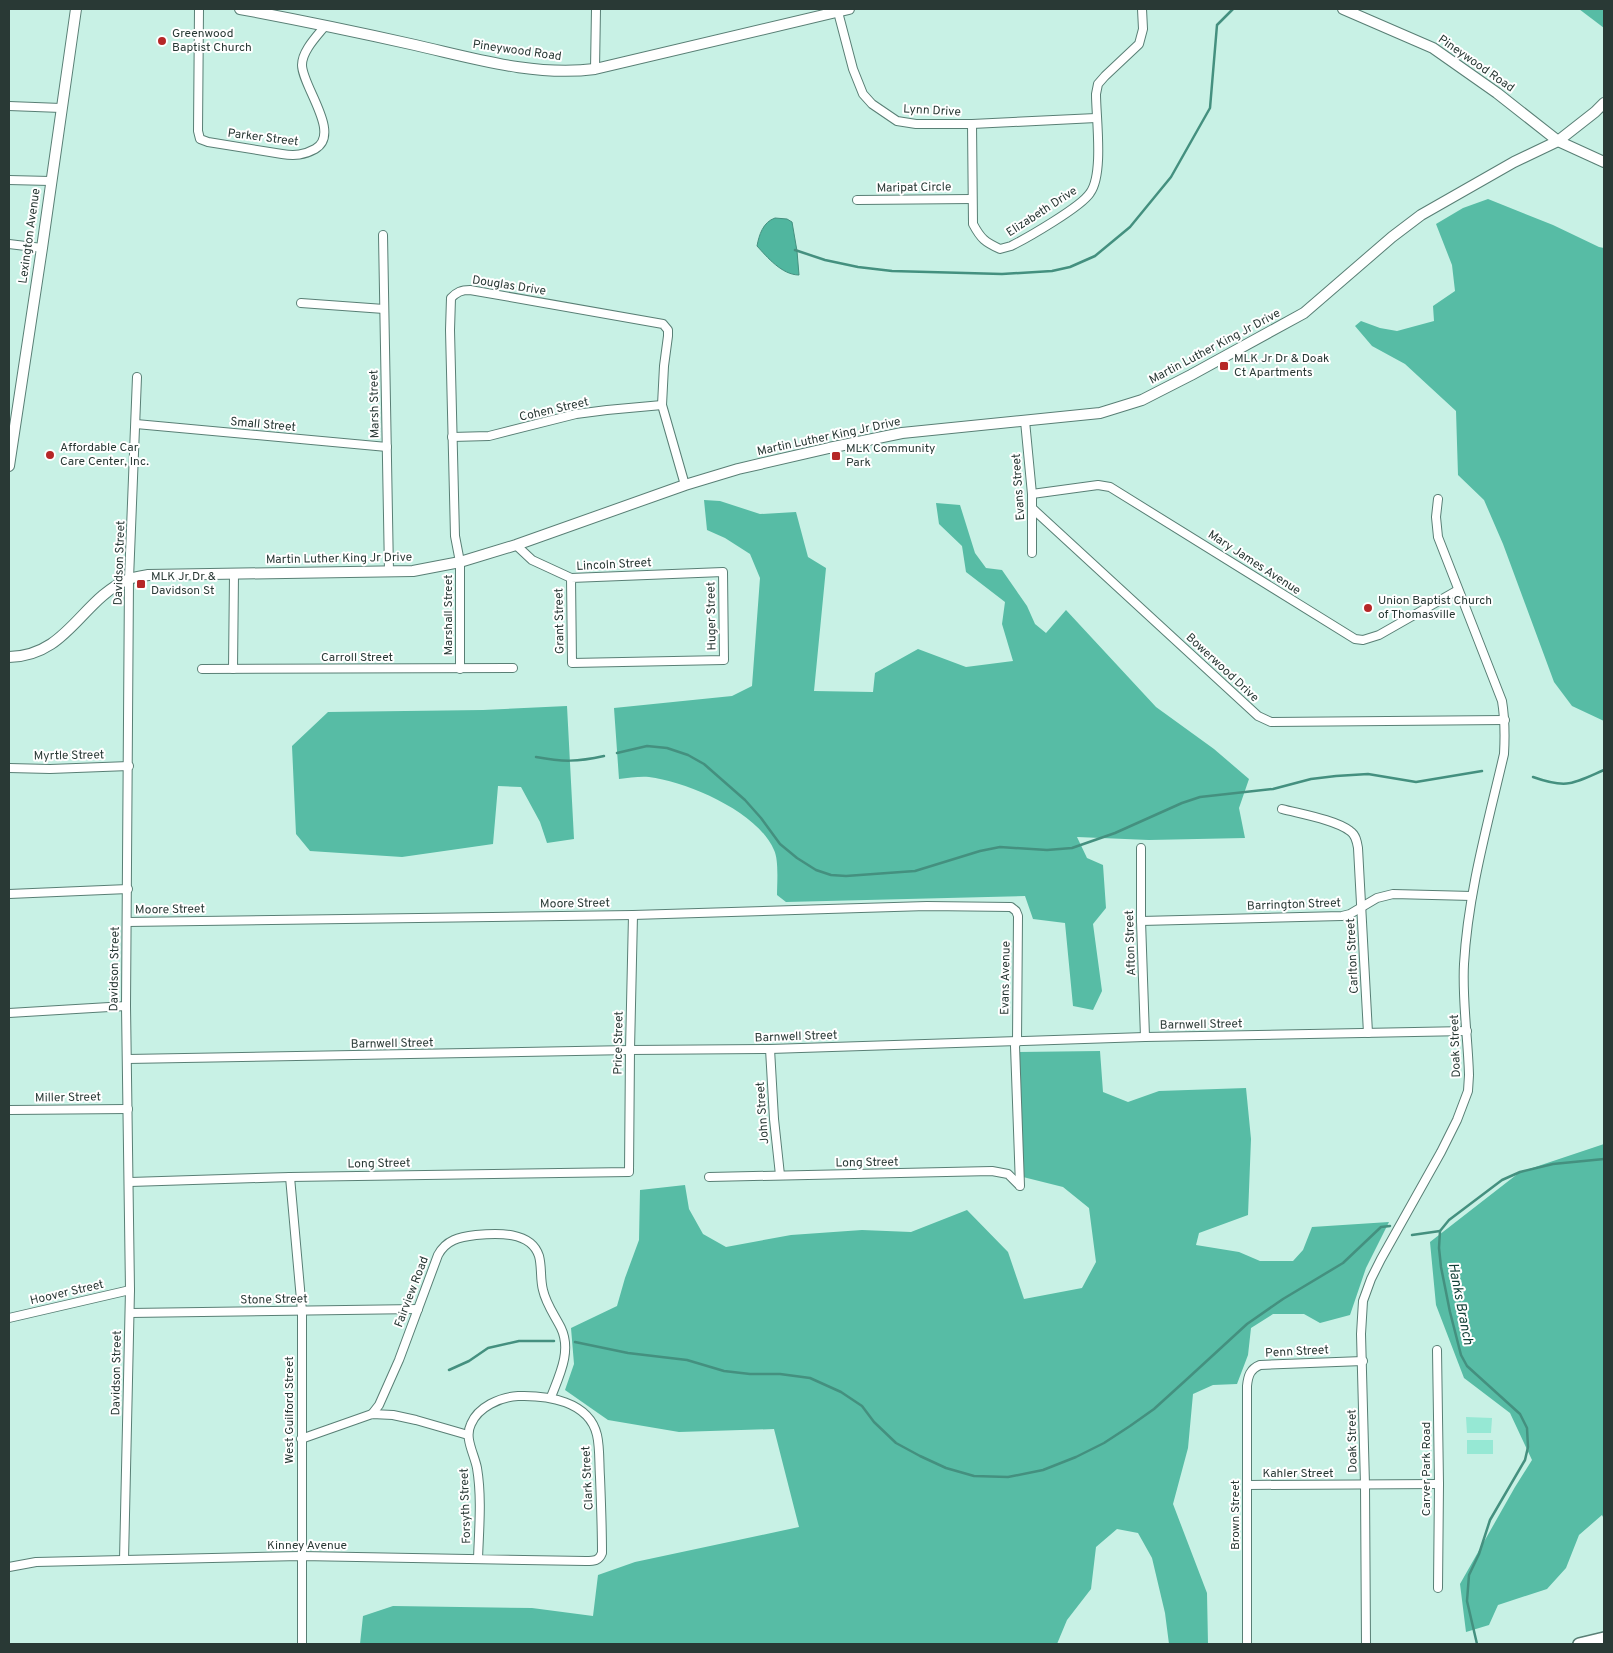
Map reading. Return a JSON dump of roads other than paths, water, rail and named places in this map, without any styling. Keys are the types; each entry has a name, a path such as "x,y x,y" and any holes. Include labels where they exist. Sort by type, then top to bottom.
{"main road":[{"path":"1579,1644 1604,1638"}],"street":[{"name":"Lexington Avenue","path":"9,466 10,442 42,248 50,181 76,9"},
{"name":"Parker Street","path":"199,9 198,131 200,139 208,142 294,156 306,154 319,146 324,134 324,122 304,78 302,62 309,47 325,26"},
{"name":"Pineywood Road","path":"240,9 498,63 554,71 595,69 849,9"},
{"path":"595,69 596,9"},
{"name":"Elizabeth Drive","path":"972,124 973,224 985,242 1000,249 1020,242 1070,210 1090,193 1095,182 1098,164 1096,94 1098,84 1139,44 1143,29 1142,9"},
{"name":"Pineywood Road","path":"1343,9 1433,48 1496,93 1558,141 1604,162"},
{"name":"Lynn Drive","path":"838,12 858,83 863,94 872,104 897,121 916,124 972,124 1096,118"},
{"name":"Martin Luther King Jr Drive","path":"9,657 33,652 49,646 62,637 94,604 129,579 148,575 413,571 460,562 516,545 725,472 902,433 1100,413 1142,400 1188,377 1304,313 1392,237 1421,215 1514,162 1558,141 1604,103"},
{"path":"9,106 61,108"},
{"path":"9,180 50,181"},
{"name":"Maripat Circle","path":"857,200 972,199"},
{"name":"Marsh Street","path":"383,235 389,572"},
{"path":"9,244 42,248"},
{"name":"Douglas Drive","path":"460,562 455,536 450,306 451,298 462,290 664,324 668,330 668,336 662,405 685,485"},
{"path":"301,303 384,310"},
{"name":"Davidson Street","path":"124,1560 130,1313 130,1182 126,1006 129,579 137,377"},
{"name":"Cohen Street","path":"452,437 489,436 576,414 662,405"},
{"name":"Evans Street","path":"1025,421 1033,508 1032,553"},
{"name":"Small Street","path":"136,424 387,447"},
{"name":"Mary James Avenue","path":"1032,494 1098,485 1110,487 1355,639 1363,640 1379,636 1458,590"},
{"name":"Doak Street","path":"1366,1644 1362,1312 1367,1290 1381,1259 1441,1152 1468,1091 1470,1075 1464,965 1468,923 1472,896 1504,754 1505,720 1502,701 1438,537 1436,517 1438,499"},
{"name":"Bowerwood Drive","path":"1033,508 1258,716 1271,722 1505,720"},
{"name":"Lincoln Street","path":"516,545 532,560 571,578 723,572"},
{"name":"Marshall Street","path":"460,562 460,669"},
{"name":"Huger Street","path":"572,663 724,660 723,572"},
{"path":"233,669 234,574"},
{"name":"Grant Street","path":"571,578 572,663"},
{"name":"Carroll Street","path":"202,669 513,668"},
{"name":"Myrtle Street","path":"9,768 50,769 129,766"},
{"name":"Carlton Street","path":"1282,809 1336,824 1351,831 1356,838 1362,907 1368,1034"},
{"name":"Afton Street","path":"1140,848 1146,1037"},
{"name":"Moore Street","path":"9,894 128,888"},
{"name":"Barrington Street","path":"1141,921 1342,916 1350,914 1377,898 1393,894 1472,896"},
{"name":"Moore Street","path":"127,922 633,915 918,906 1003,906 1012,907 1018,916"},
{"name":"Price Street","path":"629,1172 633,915"},
{"name":"Evans Avenue","path":"1018,916 1017,1041 1015,1046 1020,1186"},
{"path":"9,1013 126,1006"},
{"name":"Barnwell Street","path":"127,1059 770,1049 1146,1037 1467,1031"},
{"name":"John Street","path":"770,1049 774,1120 780,1175"},
{"name":"Miller Street","path":"9,1110 128,1108"},
{"name":"Long Street","path":"130,1182 290,1177 629,1172"},
{"name":"Long Street","path":"709,1177 1002,1172 1012,1177 1020,1186"},
{"name":"West Guilford Street","path":"290,1177 302,1311 302,1644"},
{"name":"Fairview Road","path":"372,1414 379,1405 399,1360 438,1256 442,1249 452,1241 465,1236 498,1234 519,1237 535,1248 538,1255 543,1290 565,1340 566,1352 551,1397"},
{"name":"Hoover Street","path":"9,1318 130,1290"},
{"name":"Stone Street","path":"130,1313 418,1309"},
{"name":"Carver Park Road","path":"1437,1350 1438,1588"},
{"name":"Penn Street","path":"1247,1386 1249,1374 1260,1365 1363,1361"},
{"name":"Brown Street","path":"1247,1386 1247,1644"},
{"path":"301,1438 372,1414 393,1415 416,1420 468,1435 470,1424 477,1414 489,1405 514,1396 551,1397"},
{"name":"Clark Street","path":"551,1397 571,1404 584,1413 593,1424 596,1433 598,1442 602,1553"},
{"name":"Forsyth Street","path":"468,1435 474,1454 478,1484 480,1509 478,1559"},
{"name":"Kahler Street","path":"1248,1485 1439,1484"},
{"name":"Kinney Avenue","path":"9,1567 36,1562 301,1556 596,1561 602,1553"}],"waterway":[{"path":"795,250 825,260 858,267 892,271 1002,274 1052,271 1070,267 1095,256 1130,227 1171,177 1210,108 1217,25 1233,9"},
{"path":"617,753 647,746 667,748 688,755 704,764 745,800 780,844 797,858 816,870 831,875 846,876 915,871 980,851 1000,847 1047,850 1072,848 1115,833 1200,797 1273,789 1311,779 1336,776 1368,774 1416,782 1482,771"},
{"path":"536,757 570,761 604,756"},
{"path":"1533,777 1562,784 1576,782 1604,770"},
{"name":"Hanks Branch","path":"1477,1644 1467,1601 1469,1575 1479,1554 1490,1520 1525,1460 1528,1447 1527,1428 1520,1414 1467,1366 1461,1355 1441,1267 1440,1231 1449,1220 1502,1180 1520,1172 1553,1164 1604,1159"},
{"path":"575,1342 628,1353 687,1360 724,1371 750,1374 780,1374 810,1378 841,1392 862,1406 874,1422 896,1443 920,1456 946,1468 974,1476 1008,1477 1043,1470 1076,1457 1104,1443 1130,1426 1154,1409 1247,1324 1283,1299 1343,1263 1381,1227 1390,1226"},
{"path":"1412,1235 1440,1231"},
{"path":"449,1370 469,1361 488,1348 519,1341 554,1341"}],"place":[{"name":"Greenwood Baptist Church","path":"162,41"},
{"name":"MLK Jr Dr & Doak Ct Apartments","path":"1224,366"},
{"name":"Affordable Car Care Center, Inc.","path":"50,455"},
{"name":"MLK Community Park","path":"836,456"},
{"name":"MLK Jr Dr & Davidson St","path":"141,584"},
{"name":"Union Baptist Church of Thomasville","path":"1368,608"}]}
